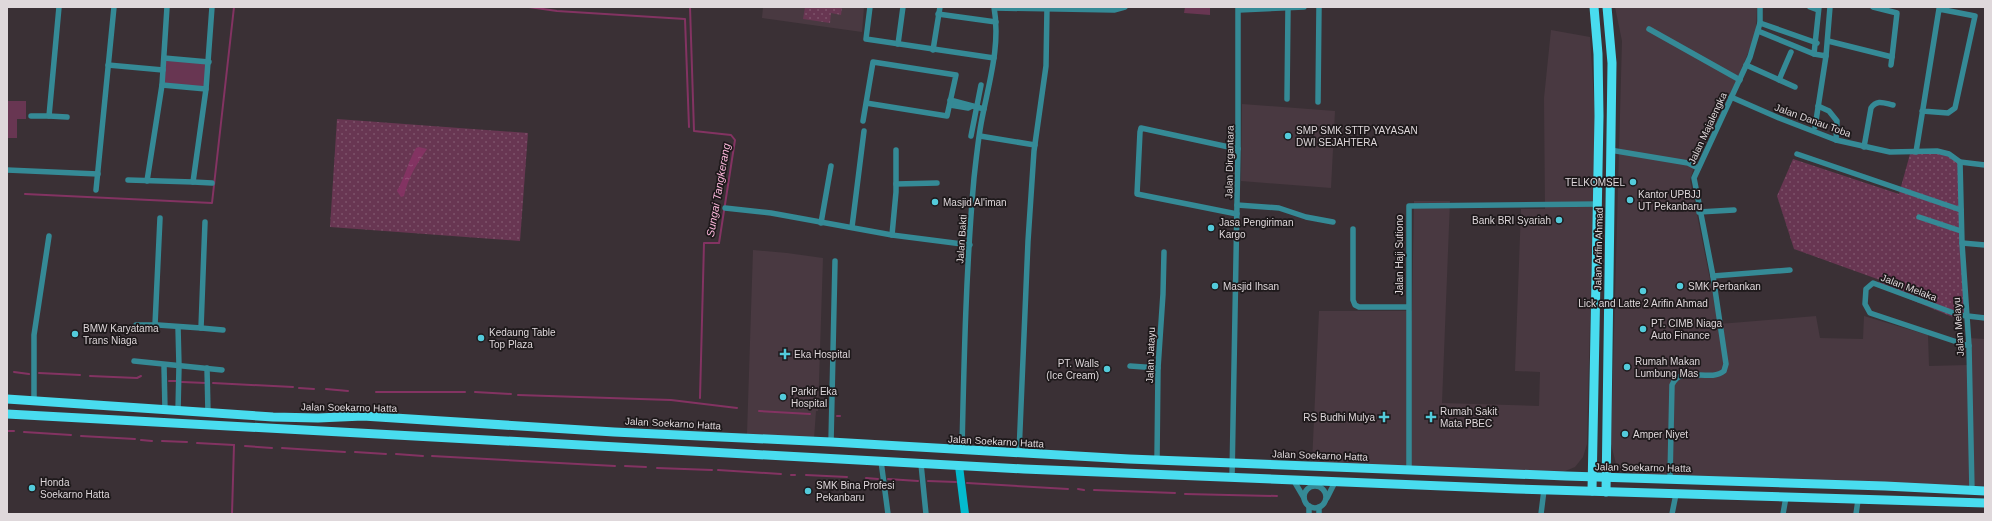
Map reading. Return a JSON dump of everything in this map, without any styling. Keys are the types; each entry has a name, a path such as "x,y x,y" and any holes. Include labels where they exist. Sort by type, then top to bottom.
{"main road":[{"name":"Jalan Arifin Ahmad","path":"1592,491 1599,116 1598,54 1593,7"},
{"name":"Jalan Arifin Ahmad","path":"1606,492 1612,63 1607,7"},
{"path":"1599,116 1611,117"},
{"name":"Jalan Soekarno Hatta","path":"7,399 208,413 318,418 363,416 614,432 832,442 1019,453 1572,476 1670,478 1985,491"},
{"path":"7,414 959,466 1294,481 1570,491 1985,503"},
{"path":"614,432 614,447"},
{"path":"959,466 965,514"},
{"path":"1570,491 1575,484 1572,476"}],"street":[{"path":"49,116 59,7"},
{"path":"96,190 114,7"},
{"path":"147,181 164,70 167,7"},
{"path":"193,182 209,62 212,7"},
{"path":"870,7 866,39 994,58"},
{"path":"898,44 903,7"},
{"path":"933,50 940,7"},
{"path":"995,8 1114,10 1125,7"},
{"path":"1238,9 1304,7"},
{"path":"1318,102 1320,7"},
{"name":"Jalan Majalengka","path":"1670,478 1672,385 1674,381 1682,375 1718,374 1724,371 1726,364 1713,276 1699,212 1694,178 1746,65 1760,23 1760,7"},
{"path":"1810,7 1818,8 1814,54"},
{"path":"1815,127 1828,41 1830,7"},
{"path":"1873,7 1897,13 1891,65"},
{"name":"Jalan Bakti","path":"962,449 970,245 980,136 994,58 996,22 995,8"},
{"path":"1019,453 1028,241 1035,145 1045,73 1047,8"},
{"path":"1287,99 1288,8"},
{"name":"Jalan Dirgantara","path":"1232,478 1238,149 1238,9"},
{"path":"1916,152 1922,110 1939,9 1975,16 1955,108 1948,113 1922,110"},
{"path":"938,14 996,22"},
{"path":"1760,23 1816,43"},
{"path":"1649,29 1740,80"},
{"path":"1758,31 1814,54 1826,56"},
{"path":"1828,41 1892,56"},
{"path":"1779,80 1791,52"},
{"path":"164,58 209,62"},
{"path":"863,121 866,103 873,62 956,75 947,116 866,103"},
{"path":"1746,65 1795,87"},
{"path":"108,66 164,70"},
{"path":"162,85 206,89"},
{"path":"971,136 974,107 981,85"},
{"name":"Jalan Danau Toba","path":"1731,97 1774,116 1836,140 1890,152 1945,152 1960,162 1985,165"},
{"path":"950,102 968,108 974,107 984,110"},
{"path":"1864,147 1874,104 1880,102 1893,105"},
{"path":"1818,106 1829,111 1837,121 1836,140"},
{"path":"31,116 67,117"},
{"path":"1237,214 1137,194 1141,128 1238,149"},
{"path":"852,227 864,131"},
{"path":"980,136 1035,145"},
{"path":"892,235 896,184 896,150"},
{"path":"1610,150 1688,163 1698,168"},
{"path":"1797,154 1961,210"},
{"name":"Jalan Melayu","path":"1960,162 1961,230 1969,346 1972,491"},
{"path":"821,223 831,166"},
{"path":"7,170 98,174"},
{"path":"128,180 212,183"},
{"path":"896,184 937,183"},
{"name":"Jalan Haji Sutiono","path":"1408,469 1409,206 1598,204"},
{"path":"1237,205 1279,208 1306,217 1333,222"},
{"path":"725,208 771,213 892,235 970,245"},
{"path":"1699,212 1734,210"},
{"path":"1918,217 1961,230"},
{"path":"155,325 160,218"},
{"path":"201,328 205,222"},
{"path":"1353,229 1353,300 1355,305 1359,307 1408,307"},
{"path":"34,401 34,335 49,236"},
{"path":"1962,243 1985,245"},
{"name":"Jalan Jatayu","path":"1157,459 1158,368 1164,252"},
{"path":"832,442 835,261"},
{"path":"1713,276 1790,270"},
{"name":"Jalan Melaka","path":"1969,346 1870,313 1866,309 1864,298 1866,289 1873,283 1967,317 1985,318"},
{"path":"136,325 223,330"},
{"path":"178,327 180,366 178,411"},
{"path":"134,361 222,370"},
{"path":"164,365 165,410"},
{"path":"1130,366 1158,368"},
{"path":"207,368 208,413"},
{"path":"881,461 888,514"},
{"path":"921,464 926,514"},
{"path":"1294,481 1309,506 1309,514"},
{"path":"1319,514 1319,507 1326,499 1335,482"},
{"path":"1304,498 1308,488 1314,486 1323,489 1326,499"},
{"path":"1541,514 1544,490"},
{"path":"1672,514 1676,494"},
{"path":"1783,514 1786,497"},
{"path":"1856,514 1858,500"},
{"path":"1309,506 1319,507"}],"shaded area":[{"path":"763,7 864,7 862,32 762,18"},
{"path":"805,7 842,7 841,15 831,13 830,23 803,19"},
{"path":"1185,7 1210,7 1210,15 1184,13"},
{"path":"1615,7 1757,7 1756,30 1750,48 1736,83 1693,170 1690,180 1719,324 1816,316 1820,338 1863,339 1864,316 1928,335 1929,366 1968,365 1968,338 1985,339 1985,486 1642,476 1617,468 1611,444 1622,41"},
{"path":"1551,30 1590,37 1595,116 1587,444 1583,457 1575,467 1563,472 1312,463 1319,311 1412,311 1414,201 1450,201 1442,403 1539,406 1540,372 1515,371 1521,209 1545,209 1544,98"},
{"path":"166,59 207,63 205,87 163,83"},
{"path":"7,101 26,101 26,119 17,119 17,138 8,138 7,142"},
{"name":"SMP SMK STTP YAYASAN DWI SEJAHTERA","path":"1242,104 1335,111 1331,188 1241,181"},
{"path":"337,119 528,133 520,241 330,227"},
{"path":"1944,153 1958,162 1966,318 1955,318 1878,286 1880,280 1794,249 1777,196 1793,159 1899,194 1910,154"},
{"name":"Eka Hospital","path":"753,250 823,258 818,411 816,411 814,439 747,434"}],"water":[{"path":"419,147 427,149 410,177 404,196 401,197 397,191 413,153 416,148"}],"waterway":[{"path":"25,194 212,203 234,7"},
{"path":"529,7 557,11 685,19 689,127"},
{"path":"661,7 673,7"},
{"name":"Sungai Tangkerang","path":"690,7 694,131 731,135 735,140 719,243 704,243 700,398"},
{"path":"14,372 29,374"},
{"path":"39,373 80,375"},
{"path":"90,376 137,378 141,376"},
{"path":"169,381 176,381"},
{"path":"182,382 206,383"},
{"path":"213,383 293,387"},
{"path":"299,388 314,389"},
{"path":"326,389 348,391"},
{"path":"376,392 465,392"},
{"path":"475,392 511,394"},
{"path":"518,395 671,400 737,408"},
{"path":"759,411 810,414"},
{"path":"7,431 14,431"},
{"path":"24,432 71,435"},
{"path":"81,436 135,439"},
{"path":"141,440 152,441"},
{"path":"162,441 187,442"},
{"path":"197,443 234,445"},
{"path":"232,514 234,445"},
{"path":"245,446 272,448"},
{"path":"282,448 345,452"},
{"path":"355,452 386,454"},
{"path":"396,454 423,456"},
{"path":"432,456 615,466"},
{"path":"625,466 646,467"},
{"path":"657,468 712,470"},
{"path":"718,470 781,474"},
{"path":"806,475 847,477"},
{"path":"866,478 878,479"},
{"path":"888,479 918,481"},
{"path":"928,481 956,482"},
{"path":"967,483 1068,489"},
{"path":"1078,489 1084,490"},
{"path":"1094,490 1175,493"},
{"path":"1185,494 1277,496"}],"place":[{"name":"SMP SMK STTP YAYASAN DWI SEJAHTERA","path":"1288,136"},
{"name":"TELKOMSEL","path":"1633,182"},
{"name":"Kantor UPBJJ UT Pekanbaru","path":"1630,200"},
{"name":"Masjid Al'iman","path":"935,202"},
{"name":"Bank BRI Syariah","path":"1559,220"},
{"name":"Jasa Pengiriman Kargo","path":"1211,228"},
{"name":"Masjid Ihsan","path":"1215,286"},
{"name":"SMK Perbankan","path":"1680,286"},
{"name":"Lick and Latte 2 Arifin Ahmad","path":"1643,291"},
{"name":"PT. CIMB Niaga Auto Finance","path":"1643,329"},
{"name":"BMW Karyatama Trans Niaga","path":"75,334"},
{"name":"Kedaung Table Top Plaza","path":"481,338"},
{"name":"Eka Hospital","path":"785,354"},
{"name":"Rumah Makan Lumbung Mas","path":"1627,367"},
{"name":"PT. Walls (Ice Cream)","path":"1107,369"},
{"name":"Parkir Eka Hospital","path":"783,397"},
{"name":"RS Budhi Mulya","path":"1384,417"},
{"name":"Rumah Sakit Mata PBEC","path":"1431,417"},
{"name":"Amper Niyet","path":"1625,434"},
{"name":"Honda Soekarno Hatta","path":"32,488"},
{"name":"SMK Bina Profesi Pekanbaru","path":"808,491"}]}
